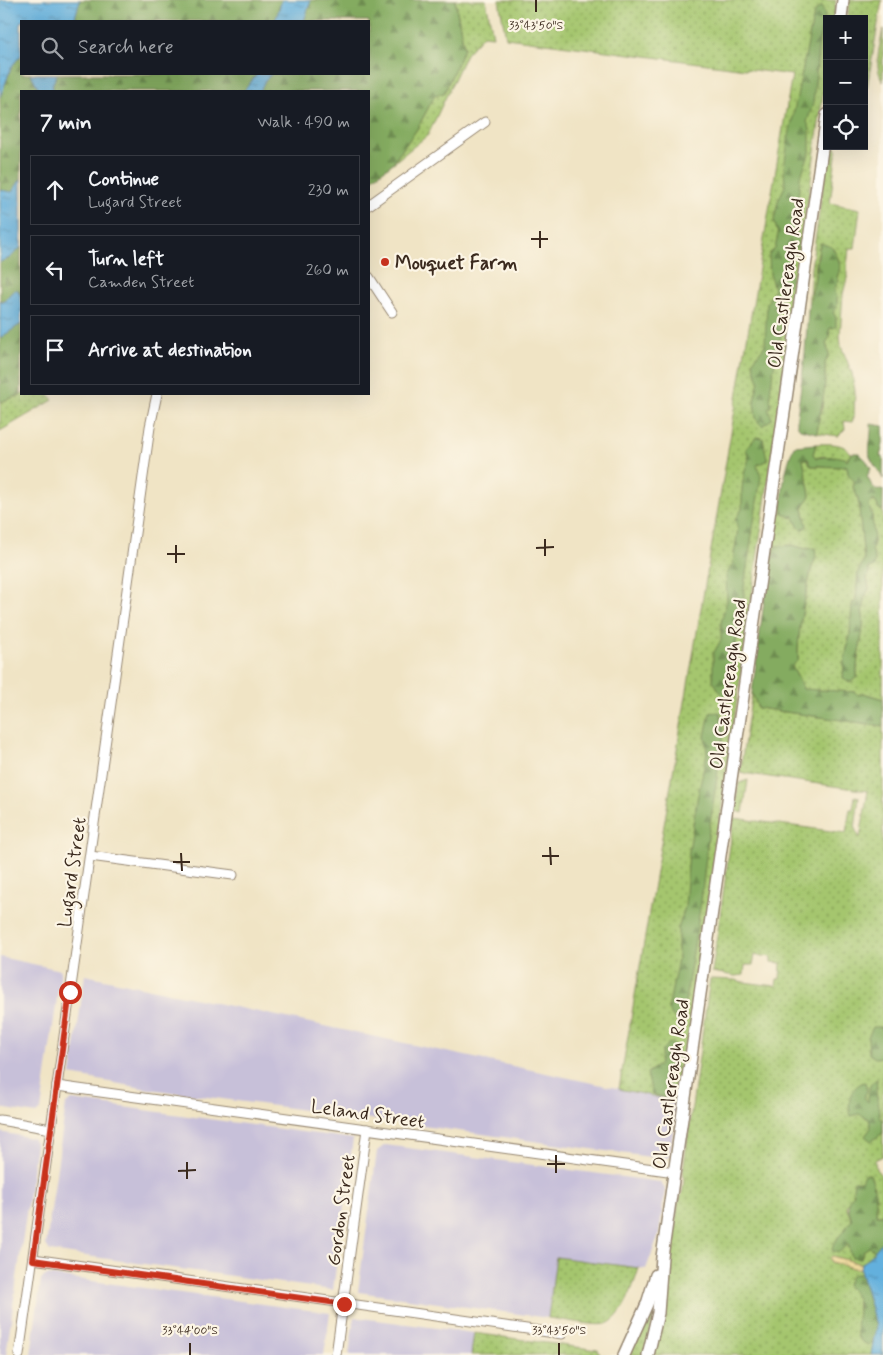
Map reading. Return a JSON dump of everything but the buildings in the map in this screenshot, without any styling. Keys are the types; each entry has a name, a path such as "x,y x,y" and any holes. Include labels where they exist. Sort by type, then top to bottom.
{"street":[{"path":"841,15 843,0"},
{"path":"370,204 485,122"},
{"name":"Old Castlereagh Road","path":"648,1355 658,1313 662,1257 823,143"},
{"path":"370,279 392,312"},
{"name":"Lugard Street","path":"19,1355 148,437 157,395"},
{"path":"90,856 233,875"},
{"name":"Leland Street","path":"57,1086 675,1172"},
{"path":"0,1120 51,1129"},
{"name":"Gordon Street","path":"336,1355 367,1129"},
{"name":"Old Castlereagh Road","path":"624,1355 647,1304 662,1257"},
{"path":"33,1260 562,1334"}],"shaded area":[{"path":"0,957 61,970 41,1110 36,1114 0,1108"},
{"path":"85,975 677,1101 670,1155 665,1159 142,1088 71,1075"},
{"path":"72,1100 353,1139 333,1290 50,1251 46,1245 66,1104"},
{"path":"0,1132 32,1138 36,1144 6,1355 0,1355"},
{"path":"385,1145 660,1182 665,1189 659,1234 646,1269 556,1258 548,1318 358,1292 377,1151"},
{"path":"47,1275 330,1313 324,1355 31,1355 41,1279"},
{"path":"354,1317 474,1333 471,1355 349,1355"}],"green space":[{"path":"80,0 282,0 275,20 74,20"},
{"path":"311,0 455,0 464,48 444,93 435,95 417,129 392,164 370,180 370,90 260,90 265,80 271,75 370,75 370,20 304,20"},
{"path":"455,0 486,0 493,36 483,35 466,54 428,135 392,164 417,129 464,48"},
{"path":"499,0 836,0 834,15 823,15 823,94 680,1102 619,1089 792,75 506,38"},
{"path":"850,0 882,0 868,82 868,15 848,15"},
{"path":"822,6 825,15 823,15 819,41 813,104 807,122 810,129 810,152 800,178 796,223 797,249 791,246 789,266 791,278 777,312 780,320 781,336 773,371 770,396 771,407 768,408 772,419 762,426 756,419 754,401 759,381 753,361 765,345 767,303 774,290 770,274 769,254 775,249 778,234 774,221 778,201 785,186 784,168 788,141 816,10"},
{"path":"883,29 883,82 878,69 878,63"},
{"path":"20,56 20,75 32,75 39,90 20,90 20,180 12,192 0,190 0,97 12,66"},
{"path":"57,75 256,75 245,90 52,90"},
{"path":"828,150 837,150 830,203 860,209 855,248 849,248 848,274 843,294 840,335 841,346 852,373 855,391 854,417 852,422 844,421 845,429 838,436 817,433 822,409 825,362 829,355 826,343 837,298 834,289 838,281 840,261 821,243 808,311 811,268"},
{"path":"820,243 832,247 838,258 840,269 837,277 839,281 834,289 837,301 837,307 833,312 836,318 836,327 829,329 830,337 826,343 829,355 825,364 824,389 817,433 800,429 797,425 797,417 808,311"},
{"path":"20,248 20,294 0,301 0,263 10,258"},
{"path":"20,325 20,395 0,402 0,338"},
{"path":"20,395 49,395 53,400 0,431 0,402"},
{"path":"871,424 883,426 883,443 880,457 883,457 883,479 870,457"},
{"path":"756,437 763,438 767,460 757,465 761,476 744,587 743,610 730,688 725,699 713,681 713,654 721,640 721,623 727,600 726,576 733,563 738,528 735,520 742,509 742,488 749,459 746,449"},
{"path":"816,444 840,445 851,453 847,461 823,456 816,458 813,454"},
{"path":"816,444 813,454 816,458 835,456 845,458 847,461 851,453 859,453 871,469 867,476 871,484 876,490 883,490 883,510 880,510 875,501 871,501 869,506 872,516 874,542 872,549 875,561 874,567 869,568 867,578 869,588 862,610 863,625 857,677 851,682 843,678 844,663 850,635 852,605 856,600 858,572 864,560 858,498 853,487 855,482 848,474 847,466 811,466 808,459 803,459 810,495 803,509 807,526 802,530 793,515 792,518 783,513 784,479 794,446"},
{"path":"803,459 807,459 811,466 839,467 847,465 855,482 853,487 858,498 864,560 858,573 856,600 852,605 850,635 844,663 857,677 863,626 863,599 869,588 867,578 869,568 875,561 872,549 874,542 872,516 869,506 871,501 875,501 880,510 883,510 883,699 863,693 858,695 855,692 804,690 792,666 798,660 800,626 815,559 815,549 806,549 792,545 769,563 782,500 783,513 793,514 797,524 806,519 803,509 810,495"},
{"path":"792,545 806,549 815,548 816,553 802,615 798,660 792,666 803,689 855,692 858,695 863,693 883,699 883,726 758,708 752,693 769,563 776,546"},
{"path":"752,693 758,708 883,726 883,1156 875,1160 876,1169 881,1175 883,1212 882,1215 876,1215 877,1203 861,1182 846,1206 852,1220 845,1247 848,1244 852,1258 861,1259 863,1251 869,1247 875,1251 861,1264 832,1256 831,1262 860,1270 861,1275 856,1274 857,1336 869,1345 875,1339 871,1355 654,1355 667,1291 678,1204 683,1188 683,1171 710,979 735,980 776,986 777,979 780,979 781,963 771,962 771,957 755,955 753,965 745,965 744,975 735,976 712,972 734,818 846,833 850,809 853,809 855,796 859,797 855,829 860,838 868,791 740,772"},
{"path":"720,712 724,731 708,837 701,902 681,1027 668,1010 678,959 678,929 685,907 689,851 707,753 705,736 710,713"},
{"path":"748,780 743,813 734,810 739,783"},
{"path":"873,1027 881,1027 883,1029 883,1057 875,1058 869,1054 868,1037"},
{"path":"669,1043 677,1047 675,1072 668,1079 672,1091 666,1098 652,1094 647,1073 659,1065 662,1050"},
{"path":"877,1079 876,1091 880,1119 883,1120 883,1133 871,1141 865,1136 871,1128 869,1119 859,1114 851,1116 849,1105 853,1091 865,1082 867,1091 864,1097 868,1102 870,1086"},
{"path":"864,1174 870,1174 872,1179 876,1215 882,1215 883,1212 883,1241 875,1251 869,1247 863,1251 861,1259 852,1258 848,1244 838,1253 832,1250 834,1243 852,1220 848,1203 854,1194 854,1181 861,1181"},
{"path":"556,1257 639,1268 623,1308 612,1321 602,1325 548,1318"},
{"path":"861,1275 876,1326 875,1339 869,1345 859,1338 857,1333 858,1302 847,1285 851,1276"},
{"path":"649,1307 656,1309 644,1355 628,1355"},
{"path":"474,1333 598,1350 600,1355 471,1355"}],"sand":[{"path":"832,1256 861,1264 860,1270 831,1262 830,1258"}],"water":[{"path":"0,0 80,0 74,20 20,20 20,56 12,66 0,97"},
{"path":"282,0 311,0 304,20 275,20"},
{"path":"32,75 57,75 52,90 39,90"},
{"path":"256,75 271,75 265,80 260,90 245,90"},
{"path":"20,180 20,248 10,258 0,263 0,190 12,192"},
{"path":"17,289 20,297 20,325 0,338 0,301 4,301"},
{"path":"883,1241 883,1355 871,1355 876,1326 860,1270 861,1264 867,1260"}],"place":[{"name":"Mouquet Farm","path":"385,262"}],"route":[{"path":"70,992 33,1260 344,1304"}]}
